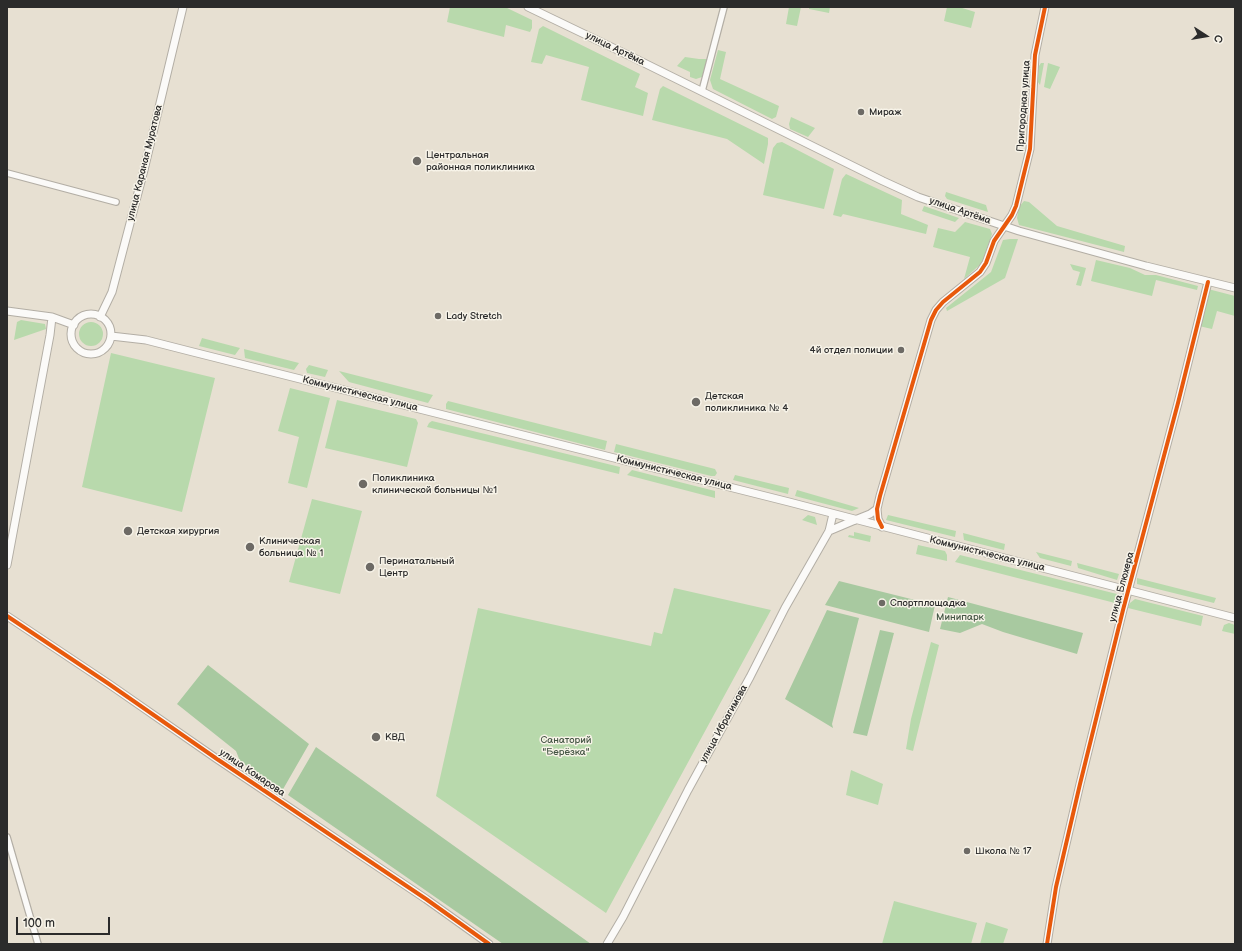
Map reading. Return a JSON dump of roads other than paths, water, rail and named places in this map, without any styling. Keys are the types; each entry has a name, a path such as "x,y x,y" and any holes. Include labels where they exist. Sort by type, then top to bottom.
{"main road":[{"name":"улица Караная Муратова","path":"100,317 112,292 144,170 183,7"},
{"name":"улица Артёма","path":"528,7 911,194 1004,226 1139,264 1235,288"},
{"name":"Пригородная улица","path":"876,509 923,348 936,310 943,302 980,272 986,263 994,241 1012,215 1016,206 1030,149 1035,55 1045,7"},
{"name":"улица Блюхера","path":"1047,944 1056,887 1080,784 1123,610 1130,590 1208,282"},
{"path":"7,311 52,317 74,325"},
{"path":"90,314 100,317 110,327 111,336 109,342 103,350 93,354 87,354 77,348 73,343 71,331 77,320 85,315 90,314"},
{"path":"7,565 50,335 52,317"},
{"name":"Коммунистическая улица","path":"111,336 146,340 833,514 1235,618"},
{"path":"829,531 870,514 876,509 878,519 882,527"},
{"name":"улица Ибрагимова","path":"607,944 623,917 684,797 750,677 785,608 829,531 833,514"},
{"name":"улица Комарова","path":"7,616 426,899 489,944"}],"street":[{"path":"702,91 724,7"},
{"path":"7,173 116,202"},
{"path":"7,837 38,944"}],"place":[{"name":"Мираж","path":"861,112"},
{"name":"Центральная районная поликлиника","path":"417,161"},
{"name":"Lady Stretch","path":"438,316"},
{"name":"4й отдел полиции","path":"901,350"},
{"name":"Детская поликлиника № 4","path":"696,402"},
{"name":"Поликлиника клинической больницы №1","path":"363,484"},
{"name":"Детская хирургия","path":"128,531"},
{"name":"Клиническая больница № 1","path":"250,547"},
{"name":"Перинатальный Центр","path":"370,567"},
{"name":"Спортплощадка","path":"882,603"},
{"name":"КВД","path":"376,737"},
{"name":"Школа № 17","path":"967,851"}],"park label":[{"name":"Минипарк","path":"960,617"},
{"name":"Санаторий \"Берёзка\"","path":"566,746"}]}
